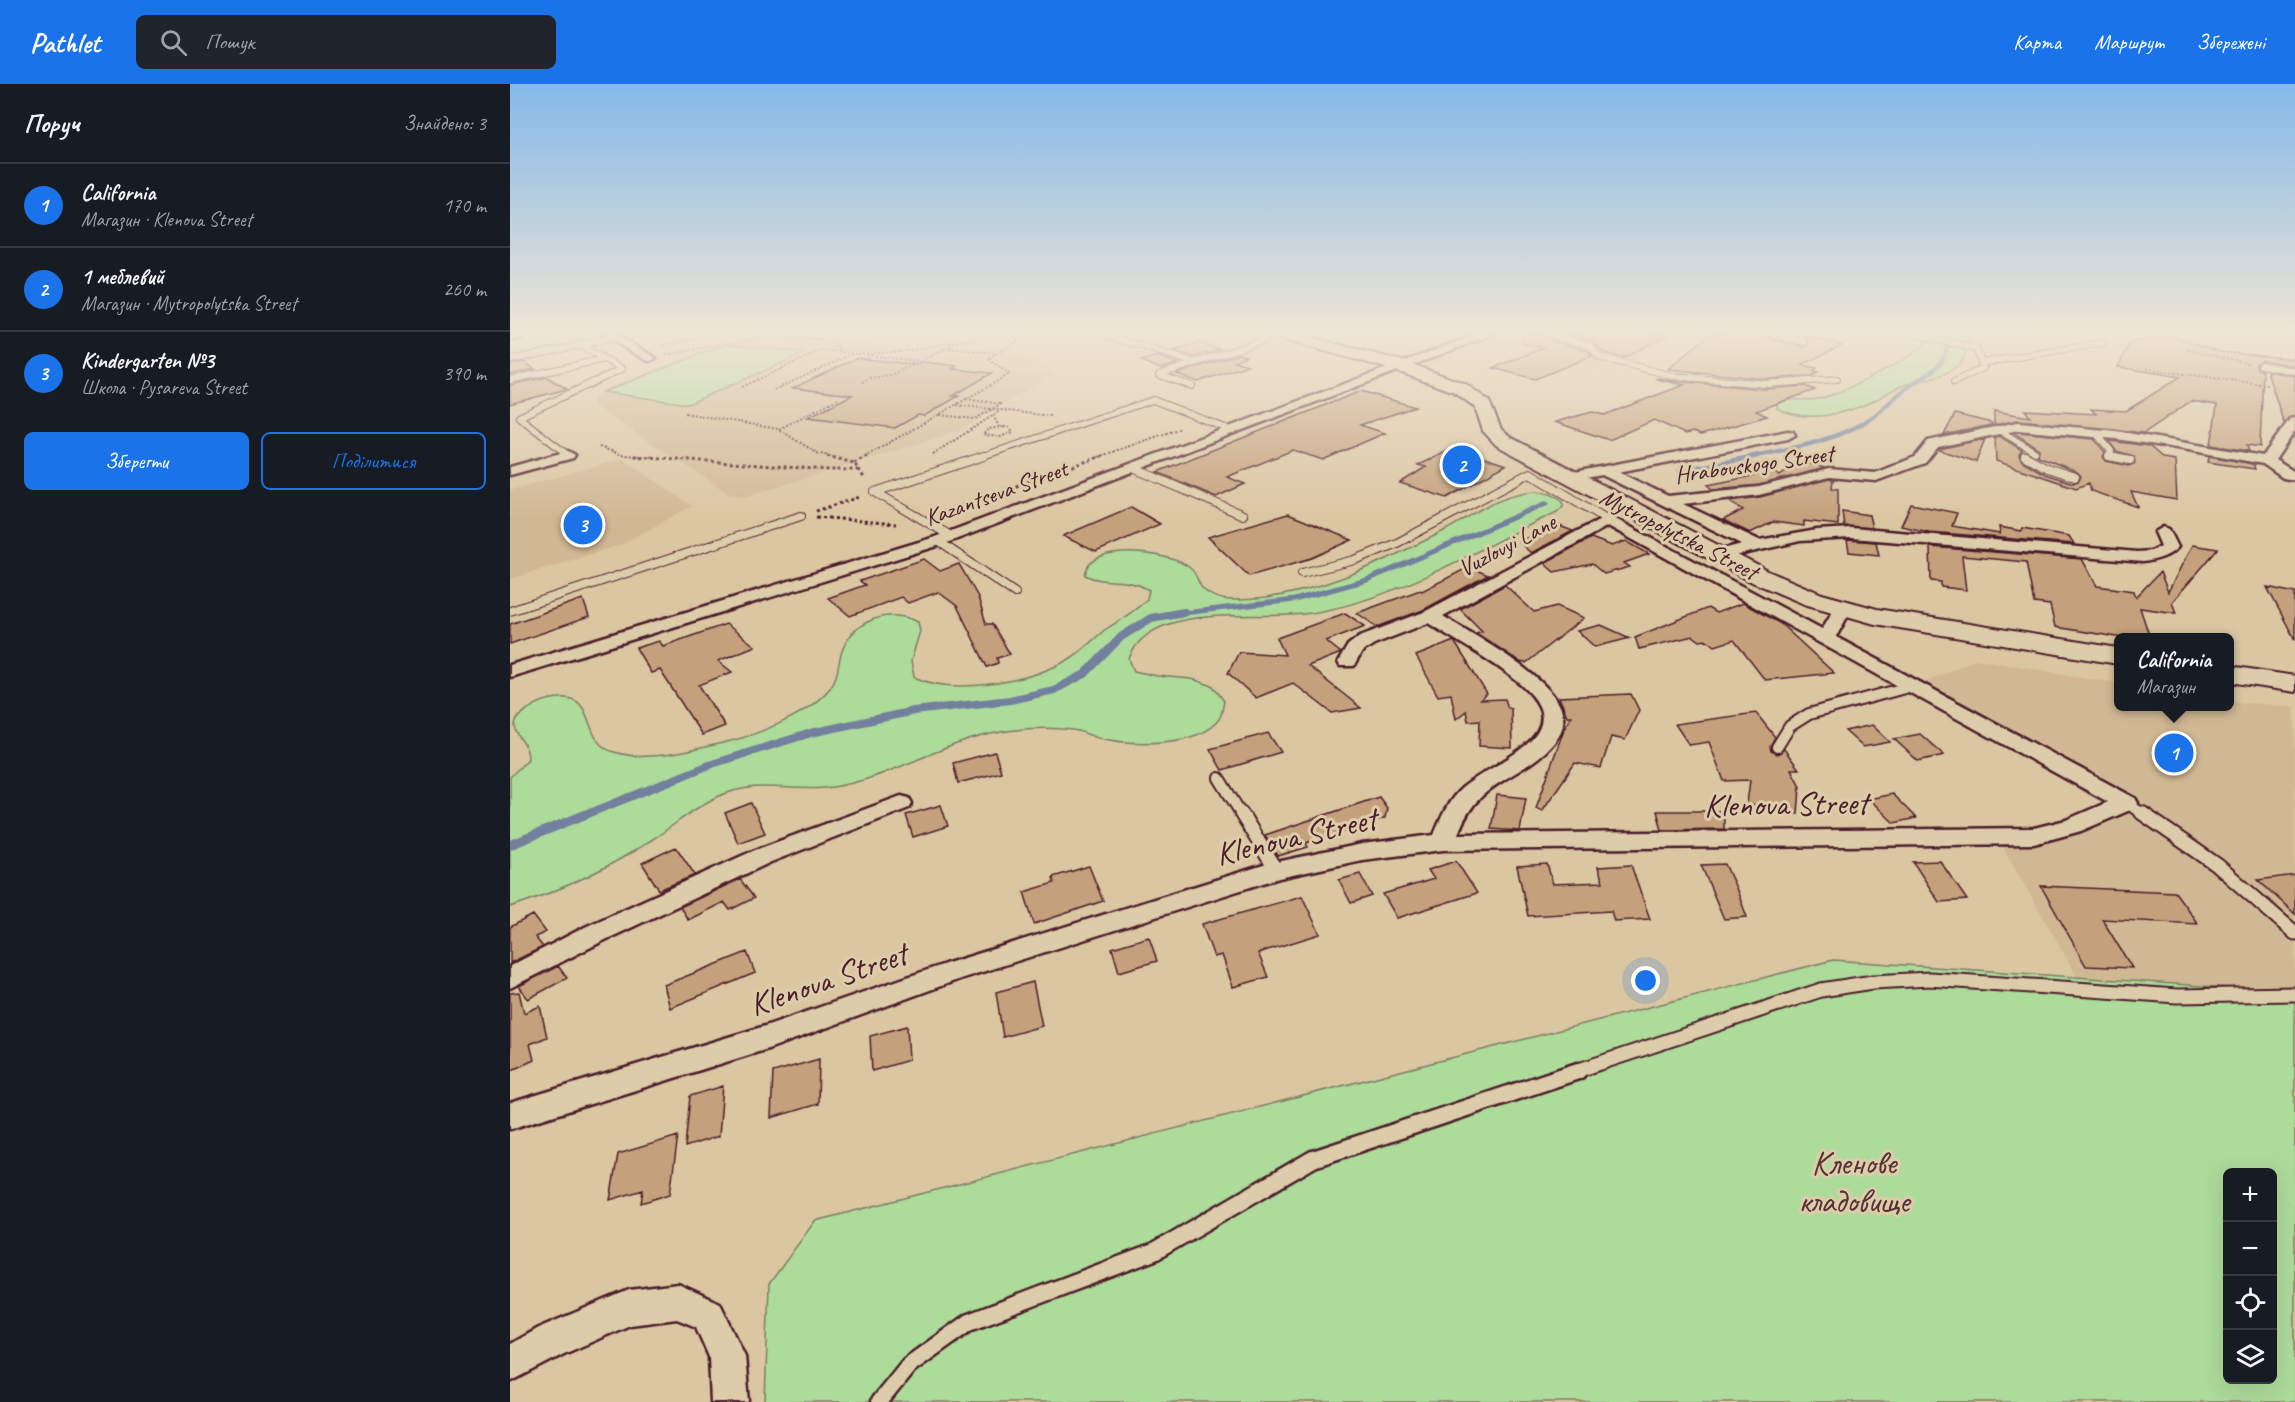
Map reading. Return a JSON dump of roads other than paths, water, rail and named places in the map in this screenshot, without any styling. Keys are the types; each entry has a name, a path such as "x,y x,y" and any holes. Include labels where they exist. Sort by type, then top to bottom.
{"main road":[{"name":"Mytropolytska Street","path":"1472,396 1483,405 1492,431 1503,441 1717,555 1786,589 1843,608 1908,622 2114,655"},
{"path":"2234,675 2295,684"}],"street":[{"name":"Kazantseva Street","path":"510,671 944,539 1324,396"},
{"path":"2266,461 2295,422"},
{"name":"Hrabovskogo Street","path":"1665,501 1759,491 1829,473 1875,477 1920,460 1933,444 1998,429 2033,426 2096,433 2266,461 2288,475 2295,476"},
{"path":"1569,477 1788,435"},
{"path":"510,471 568,455"},
{"name":"Hrabovskogo Street","path":"1603,470 1756,545"},
{"path":"1608,520 2127,803"},
{"name":"Vuzlovyi Lane","path":"1347,662 1355,649 1367,640 1430,616 1608,520"},
{"path":"1717,555 1823,532 2148,557 2162,553 2170,547 2163,532"},
{"path":"1826,639 1843,608"},
{"path":"1430,616 1525,677 1544,696 1555,718 1553,731 1543,744 1514,766 1485,781 1467,795 1456,810 1443,842"},
{"path":"510,978 594,934 763,856 901,803"},
{"name":"Klenova Street","path":"510,1116 768,1037 954,971 1275,870 1362,852 1443,842 2034,836 2073,826 2127,803"},
{"path":"510,1364 551,1341 629,1308 678,1301 708,1314 727,1356 730,1402"}],"lane":[{"path":"565,396 519,417 568,455"},
{"path":"1015,594 944,539 925,521 875,492 1153,400 1233,431"},
{"path":"1998,429 2035,452 2025,455 2047,468 2075,477"},
{"path":"2096,433 2111,451 2109,457 2130,460"},
{"path":"1133,468 1243,514"},
{"path":"1302,573 1355,560 1397,543 1530,473 1608,520"},
{"path":"510,611 801,516"},
{"path":"1777,747 1790,726 1809,714 1912,686"},
{"path":"1219,778 1275,870"},
{"path":"2127,803 2217,865 2295,933"},
{"path":"879,1402 909,1365 969,1322 1154,1252 1312,1159 1821,990 1873,982 1929,979 2177,996 2295,994"}],"waterway":[{"path":"1750,457 1795,448 1840,434 1868,420 1898,396"},
{"path":"1680,471 1757,456"},
{"path":"1175,614 1294,600 1367,580 1547,503"},
{"path":"585,815 712,764 811,733 914,711 1010,700 1054,690 1085,674 1121,637 1151,618 1184,612"},
{"path":"510,845 589,813"}],"place":[{"name":"1 меблевий","path":"1462,465"},
{"name":"Kindergarten №3","path":"583,525"},
{"name":"California","path":"2174,753"}],"park label":[{"name":"Кленове кладовище","path":"1854,1182"}]}
